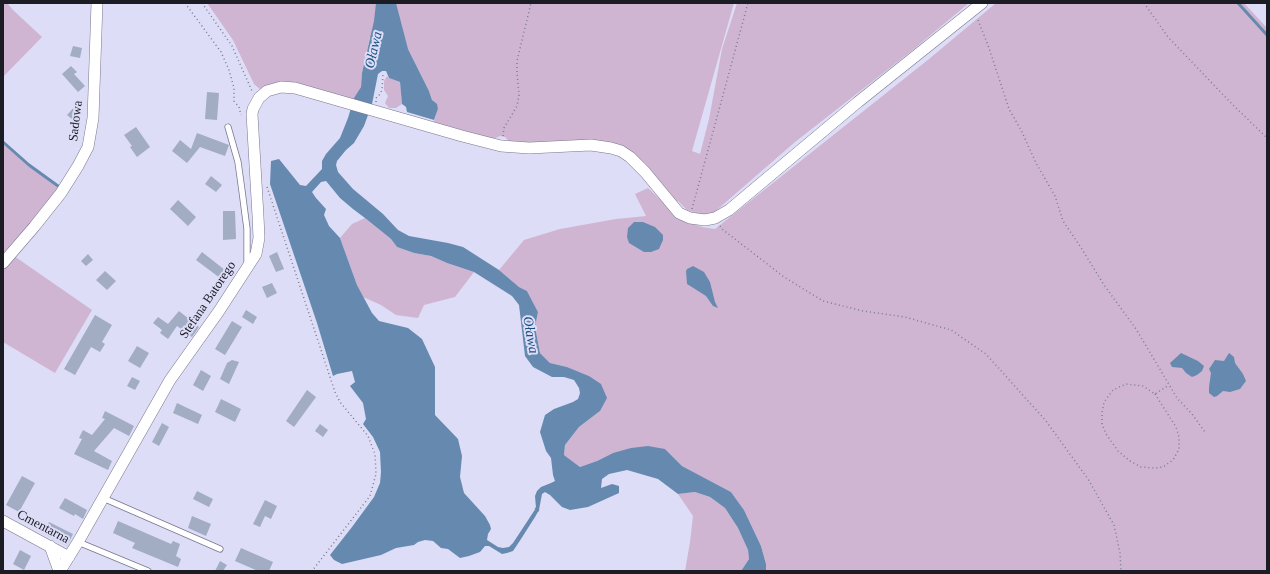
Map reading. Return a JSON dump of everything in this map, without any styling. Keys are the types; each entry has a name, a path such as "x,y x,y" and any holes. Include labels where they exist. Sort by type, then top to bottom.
{"street":[{"name":"Sadowa","path":"3,262 34,228 61,193 88,147 93,118 97,3"},
{"path":"259,98 267,91 272,89 285,87 295,88 489,144 513,148 591,145 611,148 621,151 630,157 680,213 690,218 718,223 729,210 858,102 982,3"},
{"name":"Stefana Batorego","path":"60,571 170,380 219,311 256,254 259,238 252,124 253,109 259,98"},
{"name":"Cmentarna","path":"3,521 69,557"},
{"path":"50,546 60,571"}],"lane":[{"path":"228,127 239,169 247,229 247,261 249,265"},
{"path":"103,498 220,550"},
{"path":"78,542 148,571"}],"path":[{"path":"185,3 221,52 229,70 234,88 234,101 239,107 243,121"},
{"path":"202,3 232,46 251,90 259,98"},
{"path":"503,136 504,128 516,106 519,95 517,61 531,3"},
{"path":"690,218 748,3"},
{"path":"1144,3 1168,37 1230,102 1267,138"},
{"path":"971,12 978,20 990,48 1009,109 1021,130 1036,163 1055,196 1063,221 1104,285 1136,329 1177,398 1192,414 1205,432"},
{"path":"374,111 376,98 382,90 383,73"},
{"path":"267,187 335,392 340,402 368,436 375,454 376,474 370,496 312,571"},
{"path":"718,223 724,230 784,276 823,301 863,311 905,317 951,330 986,354 1046,420 1088,479 1114,525 1120,553 1121,571"},
{"path":"1126,384 1143,386 1155,394 1176,427 1179,437 1179,450 1173,460 1163,467 1141,467 1130,461 1118,451 1106,434 1102,424 1104,402 1113,390 1126,384"},
{"path":"1155,394 1169,385"},
{"path":"535,508 539,511"}],"shaded area":[{"path":"3,3 7,3 42,37 3,77"},
{"path":"207,3 734,3 692,151 700,154 709,119 722,49 737,3 969,3 914,49 795,142 711,215 706,216 687,210 678,201 677,202 645,163 622,148 512,144 505,137 500,136 491,140 433,124 438,109 432,100 408,49 370,37 362,73 361,87 353,101 297,84 261,90 254,84 233,40"},
{"path":"996,3 1244,3 1267,28 1267,571 766,571 766,564 761,546 744,510 731,492 682,466 665,449 613,453 580,467 564,455 565,445 579,427 600,411 589,376 567,367 550,363 540,353 535,327 538,312 527,291 519,287 499,270 524,240 560,229 616,219 646,216 635,194 648,188 682,220 702,227 715,229 929,59"},
{"path":"387,76 400,82 402,104 396,108 389,108 385,103 388,96 384,90 384,81"},
{"path":"3,144 58,188 53,197 3,255"},
{"path":"365,218 391,239 397,247 414,253 431,256 474,272 455,297 424,305 418,318 396,315 381,305 363,297 357,285 340,238 352,224"},
{"path":"14,256 92,310 55,373 3,342 3,269"},
{"path":"695,492 710,497 725,508 738,528 748,550 749,559 741,571 685,571 693,516 678,494"}],"water":[{"name":"Oława","path":"376,3 396,3 408,49 432,100 437,104 438,109 434,120 407,112 406,107 402,104 400,82 389,78 386,71 382,71 378,74 372,104 364,126 354,143 337,161 336,165 338,172 353,189 383,214 398,230 409,236 463,247 499,270 519,287 527,291 538,312 535,327 540,353 550,363 567,367 589,376 601,384 607,398 600,411 579,427 565,445 564,455 580,467 613,453 631,448 648,446 665,449 682,466 731,492 744,510 761,546 766,564 766,571 741,571 749,559 748,550 738,528 725,508 710,497 695,492 678,494 658,479 627,470 609,474 602,479 601,488 612,484 619,486 619,493 588,507 570,510 562,507 545,492 542,494 539,510 535,517 513,551 507,553 502,554 489,546 485,546 480,552 460,558 448,549 441,548 433,541 425,540 414,545 396,548 381,555 342,564 334,560 330,555 374,497 380,483 380,452 373,437 363,424 366,419 363,403 350,386 355,382 352,371 333,376 317,323 270,184 271,161 279,159 300,185 306,186 322,169 322,161 340,138 354,98 361,87 362,73 374,21","holes":["326,181 340,198 391,239 397,247 414,253 431,256 474,272 512,296 519,305 525,356 533,367 552,377 564,377 574,380 579,388 580,393 578,399 554,409 545,415 540,432 546,451 551,458 555,481 541,487 537,491 535,496 536,508 509,547 498,547 487,540 491,529 490,525 485,516 464,493 460,477 462,456 458,439 435,415 435,367 422,339 408,328 379,321 372,313 357,285 340,238 329,226 324,215 326,209 312,192 321,182"]},
{"path":"634,222 643,222 655,227 663,235 663,240 659,249 651,252 644,252 629,243 627,237 628,228"},
{"path":"693,266 704,272 710,282 718,308 713,306 706,296 687,284 686,271"},
{"path":"1181,353 1198,361 1204,366 1202,371 1192,377 1182,368 1172,367 1170,363"},
{"path":"1229,353 1234,357 1235,363 1246,381 1240,389 1230,392 1223,391 1214,397 1209,393 1211,373 1209,369 1215,360 1224,361"}],"building":[{"path":"73,46 82,48 80,58 70,56"},
{"path":"71,66 77,72 74,74 85,86 78,92 62,74"},
{"path":"207,92 219,93 217,120 205,119"},
{"path":"77,104 82,109 73,120 67,115"},
{"path":"136,127 150,147 137,157 130,147 132,146 124,135"},
{"path":"197,133 229,145 225,156 200,147 187,163 172,151 180,140 191,149"},
{"path":"211,176 222,185 216,192 205,184"},
{"path":"178,200 196,217 188,226 170,209"},
{"path":"223,211 235,211 236,239 223,240"},
{"path":"202,252 230,274 224,281 196,260"},
{"path":"277,252 284,269 276,272 269,256"},
{"path":"88,254 93,260 86,266 81,261"},
{"path":"105,271 116,281 107,290 96,280"},
{"path":"272,283 277,293 267,298 262,287"},
{"path":"246,310 257,317 253,324 242,317"},
{"path":"179,311 199,327 192,337 177,326 168,339 160,333 162,330 153,323 158,317 168,324"},
{"path":"95,315 112,325 102,342 105,344 100,352 91,347 75,375 64,369"},
{"path":"232,321 242,327 225,355 215,349"},
{"path":"137,346 149,353 140,368 128,361"},
{"path":"232,360 239,362 229,384 220,379 227,363"},
{"path":"201,370 211,376 203,391 193,385"},
{"path":"132,377 140,381 135,390 127,386"},
{"path":"307,390 316,397 294,427 286,421"},
{"path":"221,399 241,409 235,422 215,412"},
{"path":"177,403 202,415 198,424 173,413"},
{"path":"105,411 134,426 129,436 114,428 94,451 112,461 108,470 74,454 82,439 79,438 83,430 92,435 105,419 102,418"},
{"path":"162,423 169,427 159,446 152,442"},
{"path":"320,424 328,430 323,437 315,431"},
{"path":"22,476 35,483 19,512 6,505"},
{"path":"197,491 213,499 209,507 193,499"},
{"path":"65,498 87,510 83,519 75,514 74,516 59,508"},
{"path":"265,500 277,506 271,519 265,516 260,527 253,524"},
{"path":"192,516 211,524 206,536 188,528"},
{"path":"118,521 171,544 173,541 180,544 176,556 181,559 178,567 132,548 135,543 113,533"},
{"path":"49,522 73,534 67,546 43,533"},
{"path":"241,548 273,562 269,571 258,571 235,561"},
{"path":"20,550 31,556 24,570 13,564"},
{"path":"220,561 227,565 223,571 215,571"}],"waterway":[{"path":"1238,3 1267,35"},
{"path":"3,142 29,165 58,186"}]}
